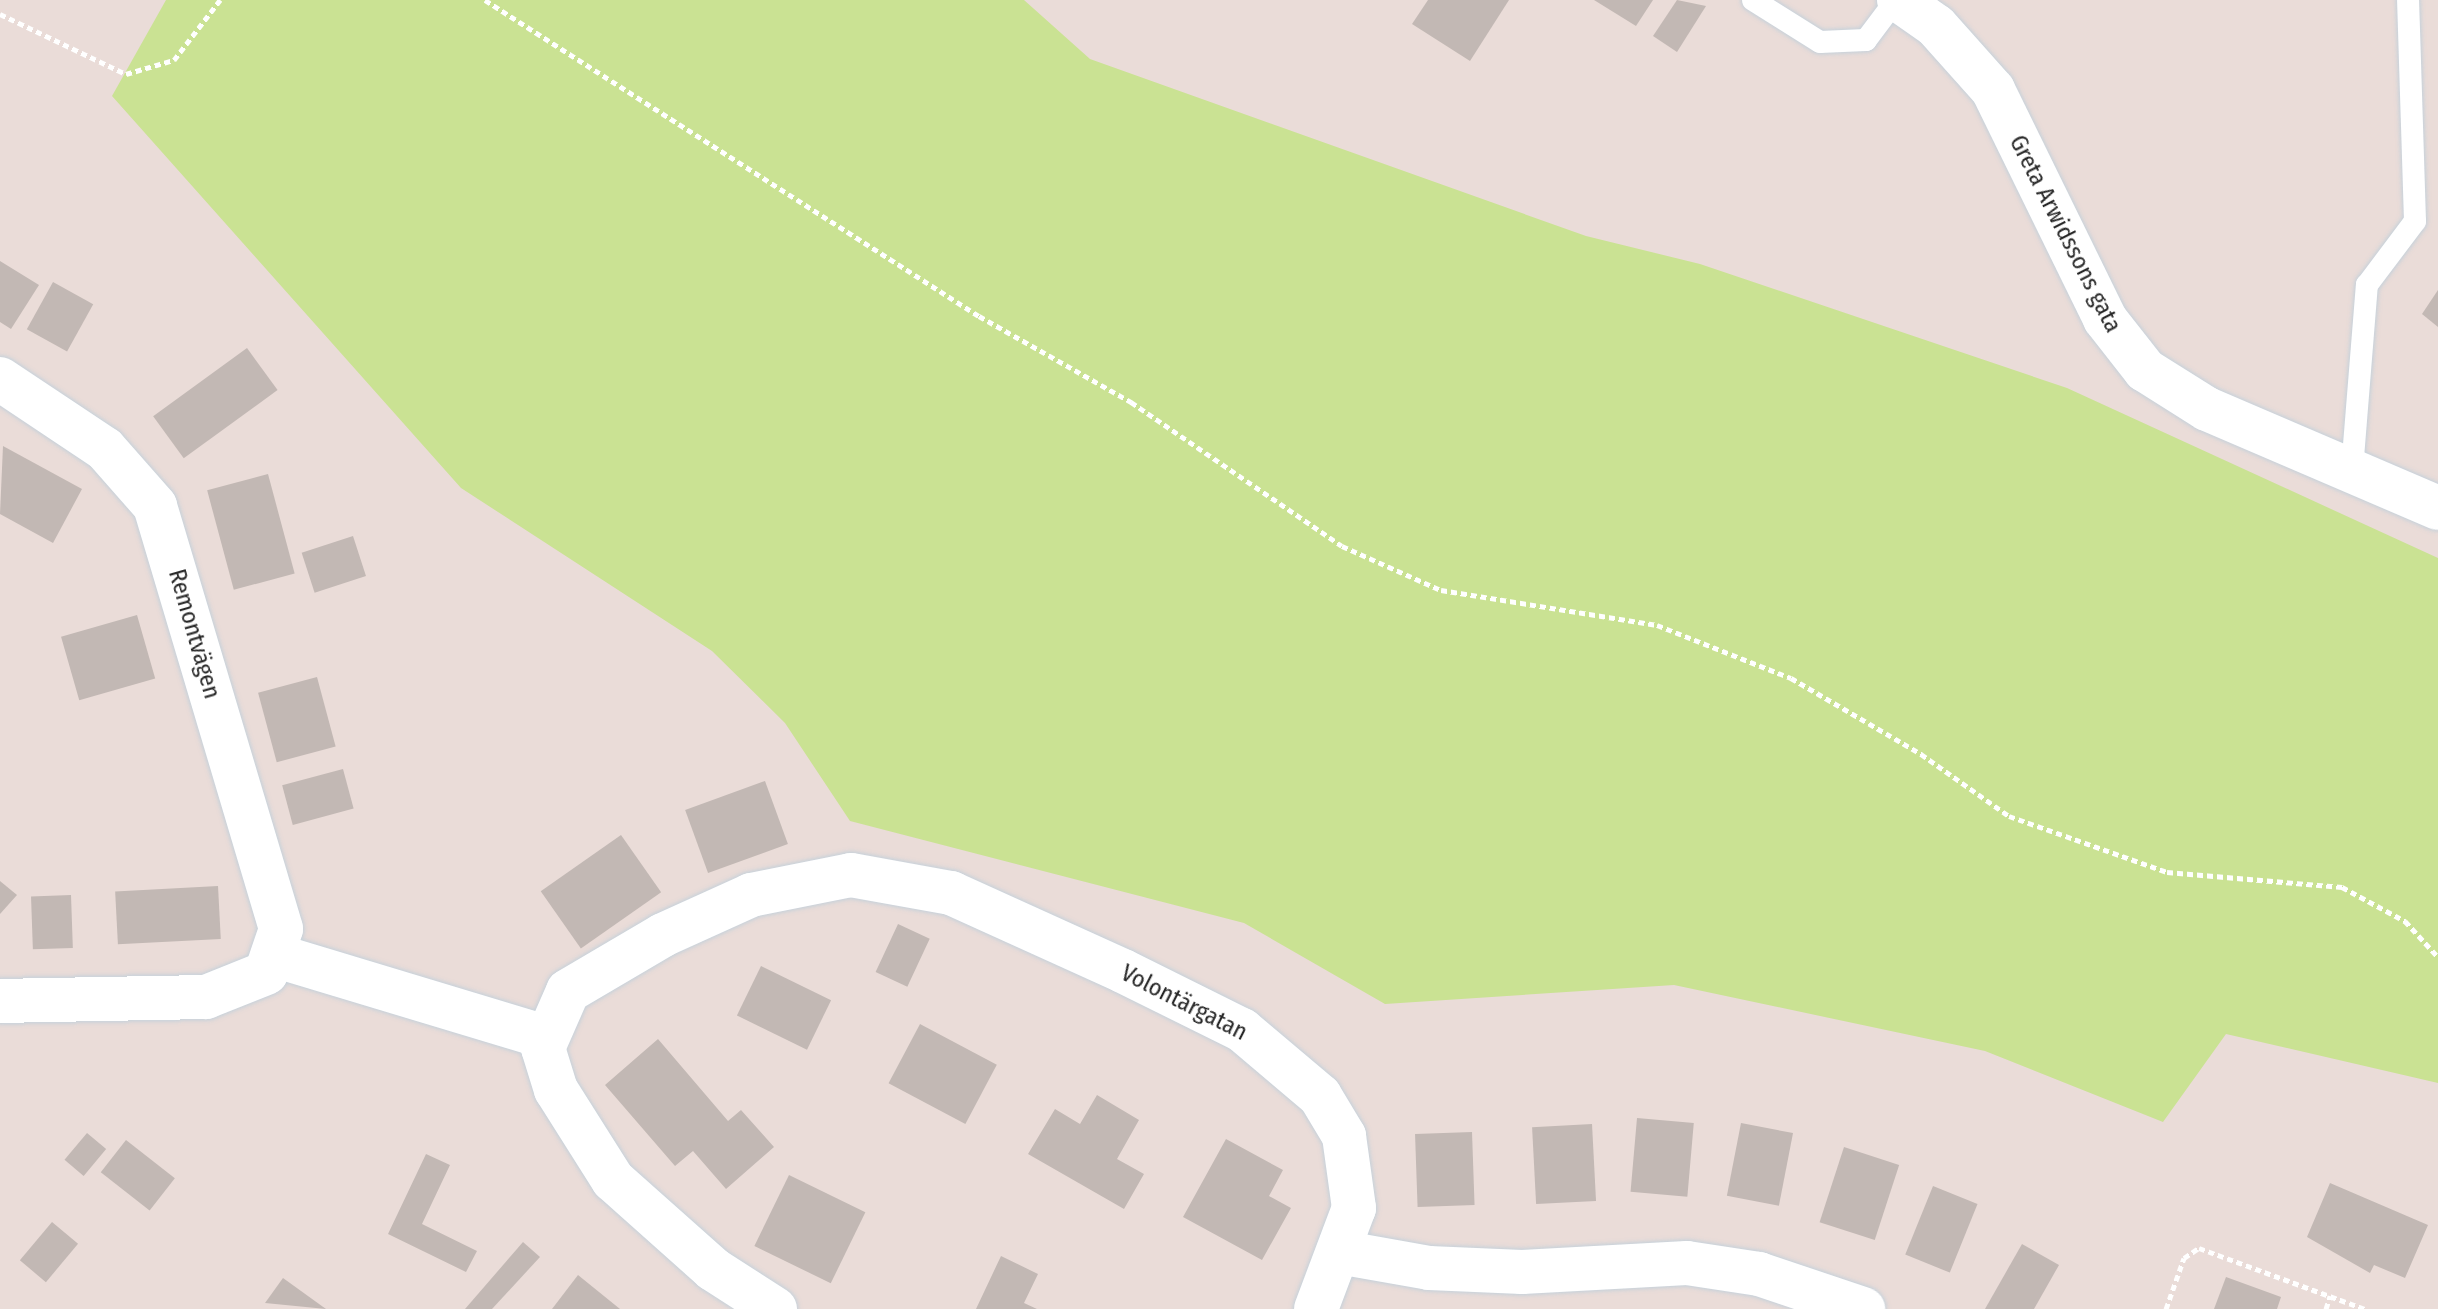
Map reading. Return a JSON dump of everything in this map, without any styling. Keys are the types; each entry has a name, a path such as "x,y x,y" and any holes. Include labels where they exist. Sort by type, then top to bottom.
{"street":[{"name":"Greta Arwidssons gata","path":"1898,0 1936,26 1993,90 2105,319 2145,370 2207,409 2438,508"},
{"name":"Remontvägen","path":"0,379 105,449 155,506 281,929 277,956"},
{"name":"Volontärgatan","path":"545,1037 568,991 663,935 751,895 851,875 951,893 1242,1030 1320,1096 1344,1136 1354,1208 1316,1309"},
{"path":"0,1001 206,997 266,973 277,956 545,1037 556,1090 613,1180 713,1269 775,1309"},
{"path":"1339,1252 1429,1268 1522,1272 1687,1263 1759,1274 1863,1309"}],"lane":[{"path":"1753,0 1820,42 1866,40 1898,0"},
{"path":"2352,470 2367,285 2415,221 2408,0"}],"path":[{"path":"0,14 126,74 174,60 220,0"},
{"path":"485,0 979,316 1131,402 1342,546 1441,590 1657,625 1791,678 1921,754 2009,816 2167,872 2342,887 2405,921 2438,957"},
{"path":"2166,1309 2184,1258 2199,1248 2365,1309"},
{"path":"2326,1309 2330,1296"}],"green space":[{"path":"166,0 1024,0 1090,59 1586,236 1700,264 2067,388 2438,558 2438,1083 2226,1034 2163,1122 1985,1051 1674,985 1385,1004 1244,923 850,821 785,723 712,651 461,488 112,96"}],"building":[{"path":"1428,0 1509,0 1470,61 1412,24"},
{"path":"1594,0 1653,0 1636,26"},
{"path":"1677,0 1706,6 1677,52 1653,36"},
{"path":"0,261 39,285 11,329 0,322"},
{"path":"53,282 93,304 67,352 27,329"},
{"path":"2438,290 2438,327 2422,314"},
{"path":"247,348 278,390 184,458 153,416"},
{"path":"3,446 82,489 53,543 0,514"},
{"path":"268,474 295,573 234,590 207,490"},
{"path":"353,536 366,576 315,593 302,553"},
{"path":"137,615 155,678 79,700 61,637"},
{"path":"317,677 336,747 277,762 258,693"},
{"path":"343,769 354,809 293,825 282,785"},
{"path":"765,781 788,844 708,873 685,810"},
{"path":"621,835 661,892 581,949 541,891"},
{"path":"0,881 17,895 0,914"},
{"path":"218,886 221,939 118,944 115,891"},
{"path":"71,895 73,948 33,949 31,896"},
{"path":"898,924 930,939 907,987 876,972"},
{"path":"761,966 831,1000 807,1050 737,1015"},
{"path":"920,1024 997,1065 965,1124 889,1083"},
{"path":"658,1039 728,1121 741,1110 774,1147 726,1189 693,1151 675,1166 605,1085"},
{"path":"1097,1095 1139,1120 1117,1159 1144,1174 1124,1209 1028,1154 1055,1109 1080,1124"},
{"path":"1637,1118 1694,1123 1687,1197 1631,1192"},
{"path":"1741,1123 1793,1133 1779,1206 1727,1196"},
{"path":"1592,1124 1596,1201 1536,1204 1532,1127"},
{"path":"1472,1132 1475,1205 1418,1207 1415,1134"},
{"path":"87,1133 106,1149 84,1176 65,1160"},
{"path":"1226,1139 1283,1170 1269,1196 1291,1208 1262,1260 1183,1217"},
{"path":"126,1140 175,1178 150,1210 101,1172"},
{"path":"1844,1147 1899,1165 1875,1240 1820,1222"},
{"path":"426,1154 450,1165 422,1224 477,1251 466,1272 388,1234"},
{"path":"789,1175 865,1212 831,1283 754,1246"},
{"path":"2330,1183 2428,1225 2405,1278 2374,1265 2370,1273 2307,1237"},
{"path":"1933,1186 1978,1204 1950,1273 1905,1255"},
{"path":"52,1222 78,1244 46,1282 20,1260"},
{"path":"523,1242 540,1257 492,1309 465,1309"},
{"path":"2022,1244 2059,1265 2034,1309 1985,1309"},
{"path":"1001,1256 1038,1274 1024,1303 1037,1309 976,1309"},
{"path":"578,1275 620,1309 552,1309"},
{"path":"2226,1277 2281,1297 2277,1309 2214,1309"},
{"path":"283,1278 326,1309 265,1303"}]}
